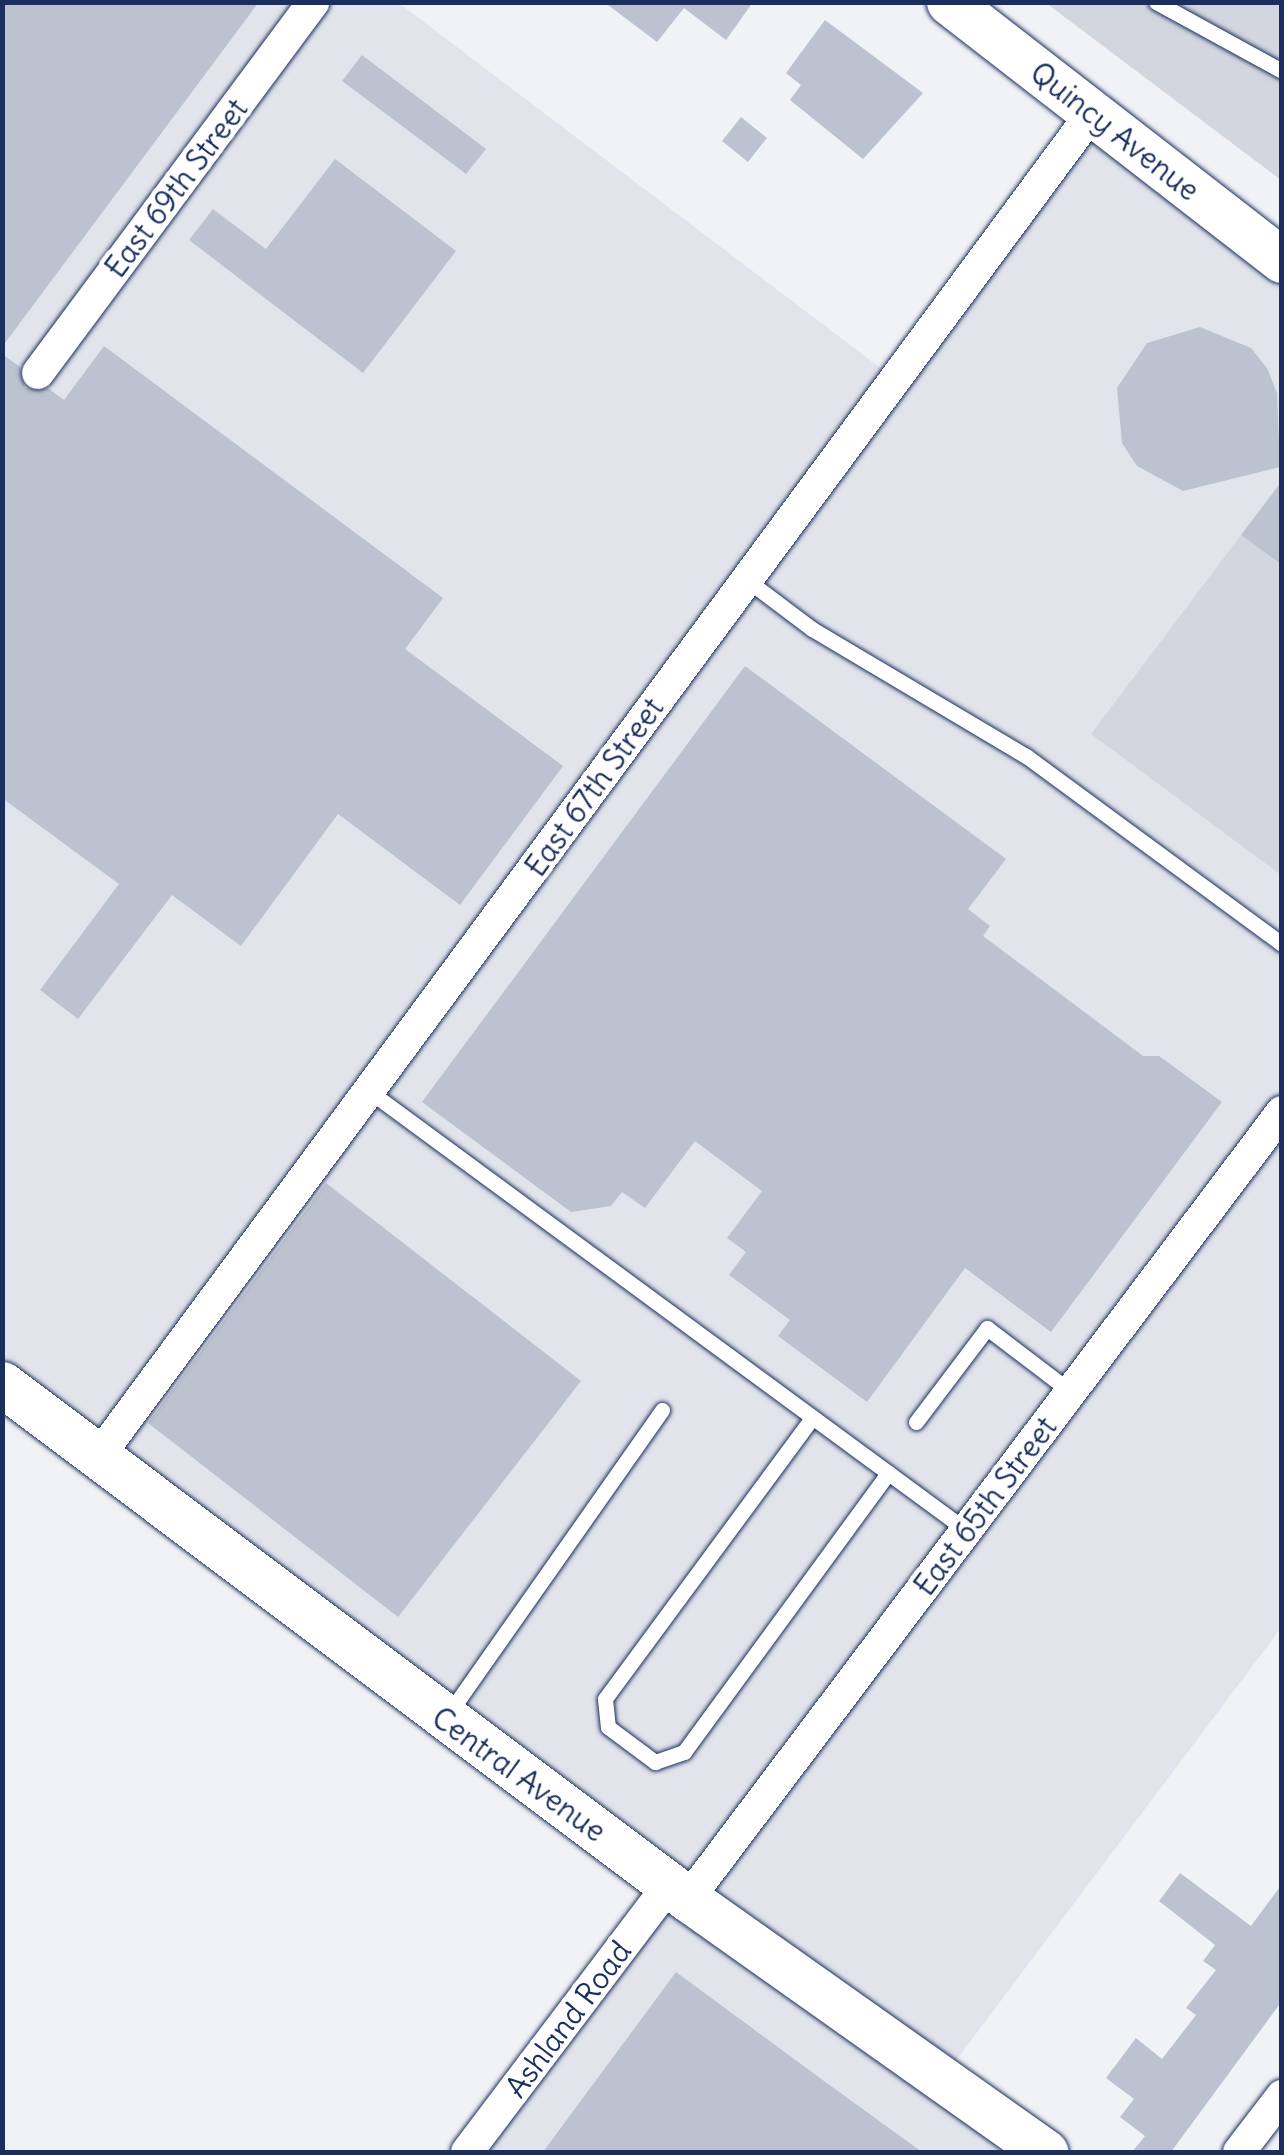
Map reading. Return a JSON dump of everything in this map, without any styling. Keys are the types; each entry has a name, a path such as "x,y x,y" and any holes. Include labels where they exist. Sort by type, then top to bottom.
{"street":[{"name":"East 69th Street","path":"38,373 314,2"},
{"name":"Quincy Avenue","path":"949,2 1282,260"},
{"name":"East 67th Street","path":"96,1461 1092,113"},
{"name":"East 65th Street","path":"678,1892 966,1530 1282,1112"},
{"name":"Central Avenue","path":"2,1384 96,1461 678,1892 1045,2152"},
{"name":"Ashland Road","path":"468,2152 678,1892"},
{"path":"1239,2152 1282,2096"}],"lane":[{"path":"1156,2 1282,72"},
{"path":"747,580 812,629 1026,756 1282,944"},
{"path":"370,1091 966,1530"},
{"path":"916,1422 988,1328 1071,1392"},
{"path":"445,1719 662,1410"},
{"path":"812,1418 604,1699 608,1727 655,1762 684,1752 888,1473"}],"shaded area":[{"path":"2,3 399,3 895,379 1092,113 1281,260 1281,1628 942,2079 1045,2152 467,2152 669,1885 3,1384"},
{"path":"1046,3 1281,3 1281,180"},
{"path":"1241,535 1281,565 1281,875 1091,734"}],"building":[{"path":"2,2 259,2 2,347"},
{"path":"604,2 753,2 726,40 684,8 657,42"},
{"path":"825,20 923,93 863,159 790,100 801,85 786,73"},
{"path":"362,55 486,149 466,174 342,81"},
{"path":"741,117 767,138 748,162 722,141"},
{"path":"335,159 456,251 363,373 189,240 213,209 266,249"},
{"path":"1200,327 1251,348 1267,368 1277,393 1280,467 1183,491 1137,466 1122,443 1117,388 1147,343"},
{"path":"104,346 443,598 405,649 563,766 460,905 338,814 241,946 172,895 78,1019 40,990 119,884 2,798 2,354 20,367 25,388 49,389 64,400"},
{"path":"1282,481 1282,565 1241,535"},
{"path":"745,666 1006,859 968,909 990,926 983,936 1143,1056 1159,1056 1222,1102 1051,1332 965,1268 867,1402 778,1336 790,1320 729,1275 746,1252 727,1238 762,1191 695,1141 645,1208 622,1192 611,1206 571,1212 422,1102"},
{"path":"326,1183 581,1381 398,1617 148,1423"},
{"path":"1180,1873 1251,1926 1282,1884 1282,2001 1171,2152 1132,2152 1145,2136 1120,2117 1134,2099 1106,2078 1136,2038 1162,2059 1196,2015 1186,2008 1216,1970 1203,1961 1215,1945 1159,1901"},
{"path":"676,1972 824,2081 922,2152 543,2152"}]}
